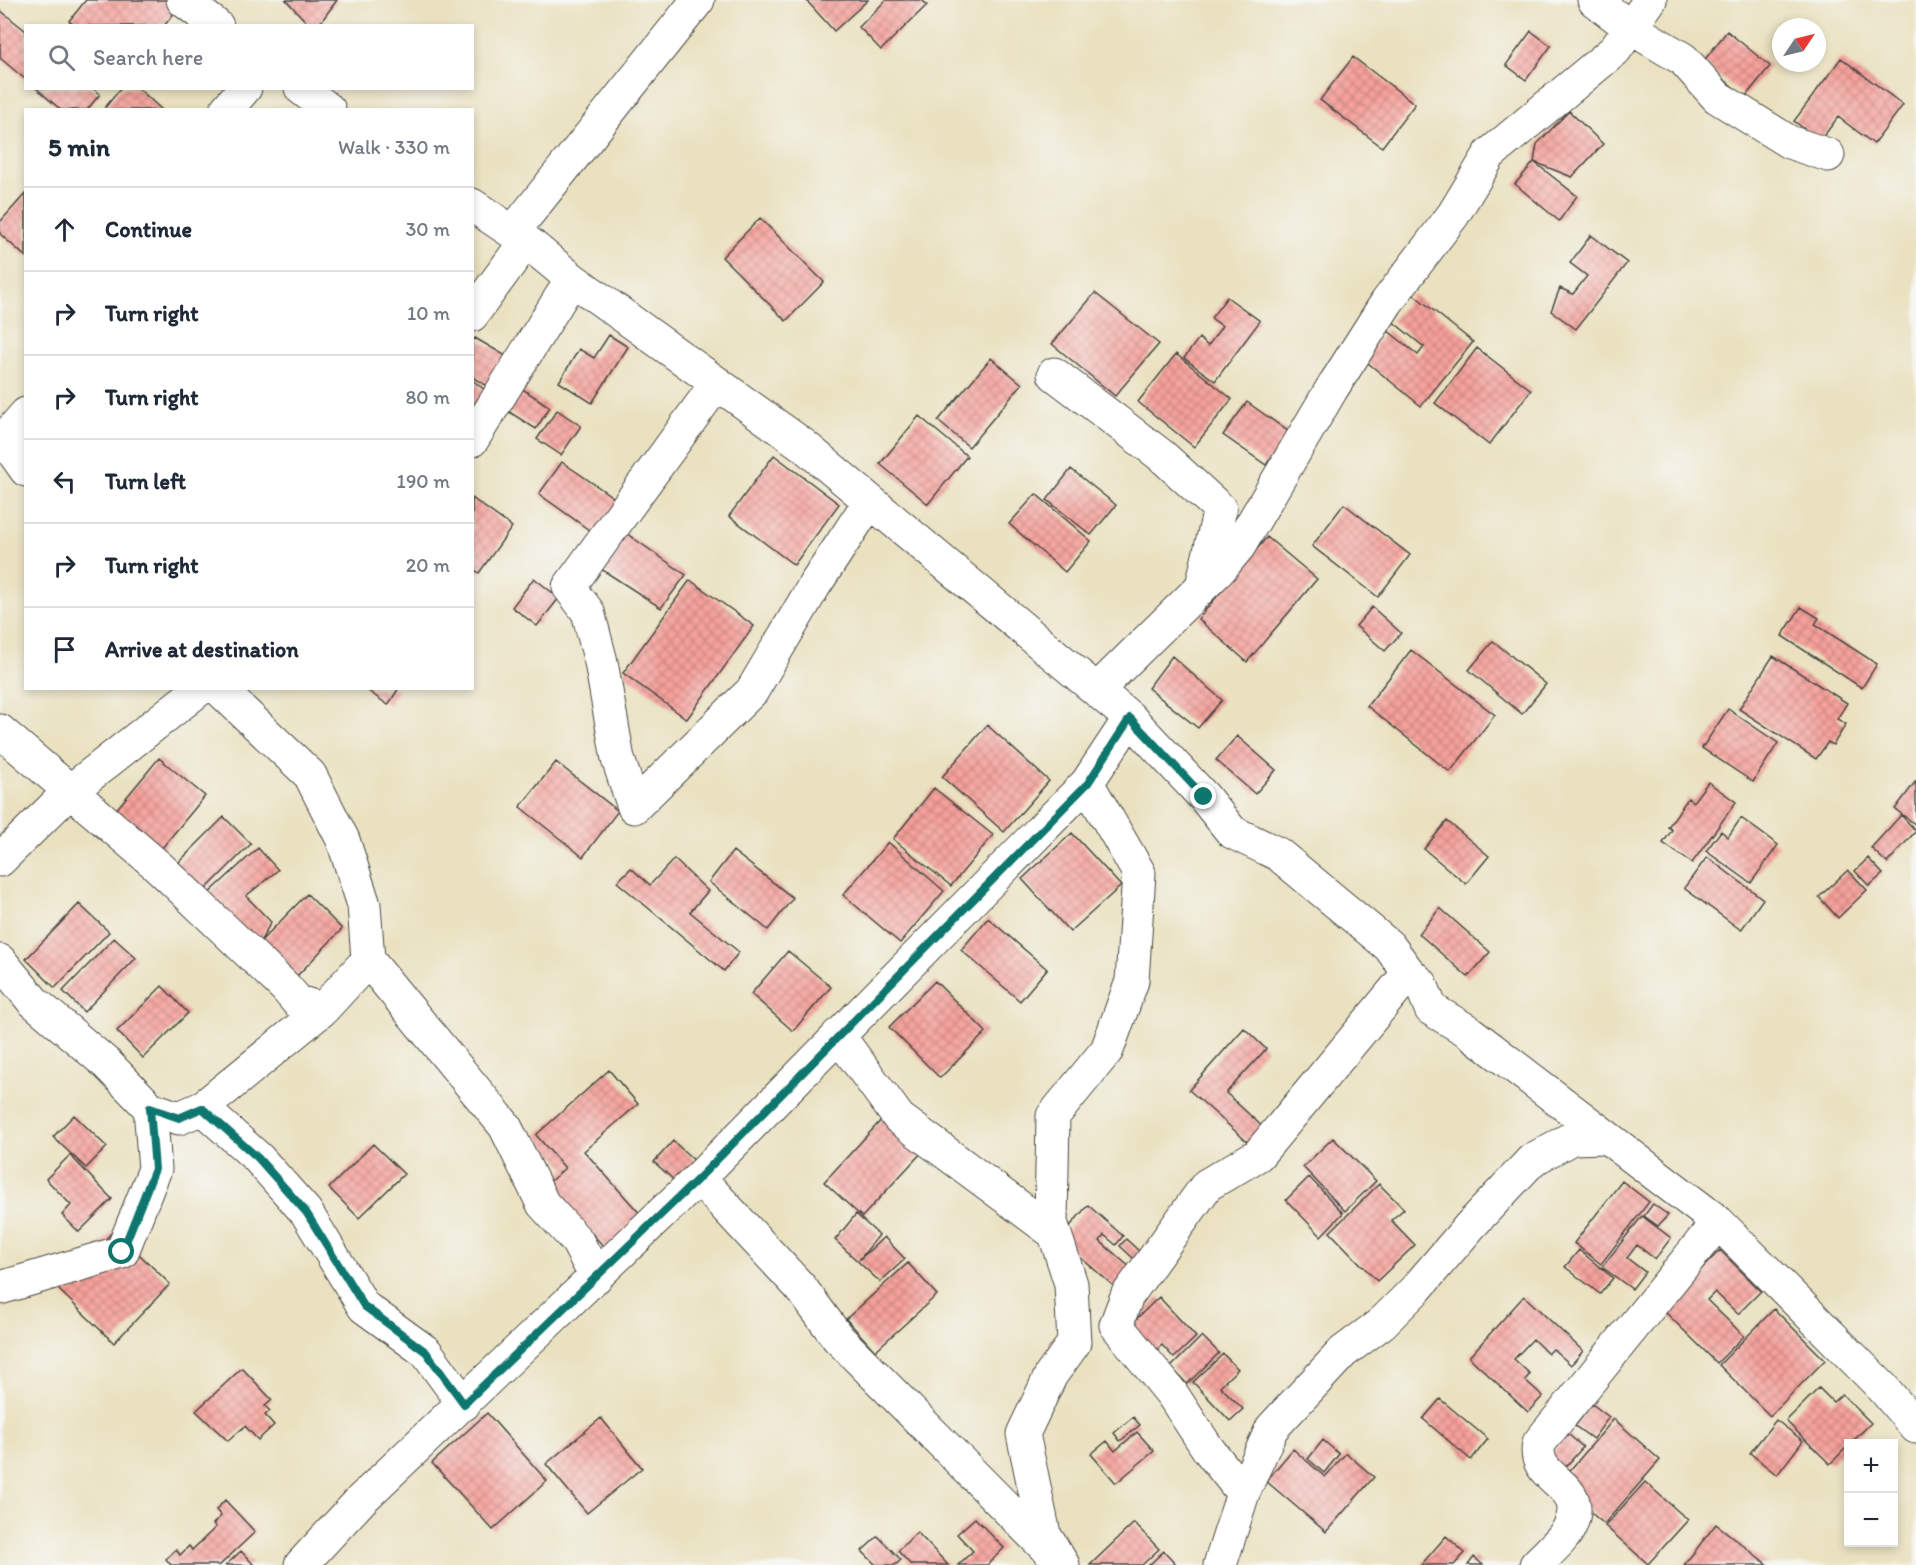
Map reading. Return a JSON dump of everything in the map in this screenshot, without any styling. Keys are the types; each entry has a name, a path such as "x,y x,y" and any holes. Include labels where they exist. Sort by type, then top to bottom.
{"street":[{"path":"183,0 214,24"},
{"path":"474,312 519,236 698,0"},
{"path":"1594,0 1631,28 1683,58 1717,97 1790,142 1828,155"},
{"path":"1097,690 1239,546 1381,311 1453,215 1490,154 1615,50 1650,0"},
{"path":"228,108 243,90"},
{"path":"304,90 326,108"},
{"path":"474,207 519,236 572,279 803,445 1097,690 1130,718 1232,832 1278,854 1389,946 1408,973 1422,984 1431,1009 1468,1031 1718,1222 1861,1365 1916,1427"},
{"path":"474,437 572,279"},
{"path":"1054,374 1162,456 1220,509 1201,587"},
{"path":"717,383 569,587 588,612 602,663 618,759 634,807 752,691 814,586 870,501"},
{"path":"24,416 2,440 24,468"},
{"path":"0,860 69,792 198,690"},
{"path":"220,690 310,775 343,840 361,894 369,960 505,1126 543,1204 577,1241 596,1277"},
{"path":"301,1565 362,1499 699,1178 1088,783 1130,718"},
{"path":"0,731 159,867 297,1001 322,1010"},
{"path":"1062,1564 1044,1534 1023,1434 1051,1376 1074,1343 1071,1284 1051,1222 1053,1116 1107,1050 1132,981 1139,873 1088,783"},
{"path":"0,961 33,1001 107,1064 150,1108 179,1118 202,1108 322,1010 369,960"},
{"path":"1243,1493 1208,1449 1172,1394 1116,1325 1127,1296 1207,1185 1258,1155 1408,973"},
{"path":"838,1035 898,1118 1054,1233"},
{"path":"0,1288 122,1252 155,1169 150,1108"},
{"path":"202,1108 258,1158 306,1212 364,1306 426,1352 464,1404"},
{"path":"1220,1565 1243,1493 1272,1428 1343,1352 1382,1323 1416,1289 1532,1160 1572,1138 1606,1137"},
{"path":"699,1178 801,1288 838,1338 1062,1564"},
{"path":"1536,1565 1569,1528 1574,1509 1567,1489 1540,1465 1536,1455 1539,1443 1718,1222"}],"building":[{"path":"86,0 170,0 179,7 166,24 73,24 69,21"},
{"path":"286,0 337,0 319,24 308,24"},
{"path":"806,0 868,0 834,31"},
{"path":"886,0 922,0 927,5 881,50 859,27"},
{"path":"0,10 24,29 24,78 0,58"},
{"path":"1531,31 1551,46 1526,80 1506,65"},
{"path":"1727,31 1770,66 1745,97 1703,62"},
{"path":"1353,57 1415,104 1382,147 1320,100"},
{"path":"1841,58 1903,105 1874,144 1838,117 1820,141 1794,121"},
{"path":"38,90 95,90 100,94 89,108 59,108"},
{"path":"119,90 140,90 160,108 105,108"},
{"path":"1569,111 1603,144 1572,177 1534,162 1537,144"},
{"path":"1534,162 1577,196 1559,221 1515,184"},
{"path":"24,195 24,255 0,234 0,222"},
{"path":"760,218 824,282 786,321 722,257"},
{"path":"1591,235 1627,263 1576,329 1551,311 1560,288 1573,294 1587,276 1570,263"},
{"path":"1095,293 1159,344 1115,396 1052,344"},
{"path":"1413,294 1473,342 1421,406 1363,359 1387,330 1418,355 1424,347 1392,321"},
{"path":"1227,297 1260,321 1215,381 1184,358 1199,338 1208,346 1222,326 1211,318"},
{"path":"609,335 628,347 592,403 559,382 579,349 594,358"},
{"path":"474,339 506,356 489,387 474,378"},
{"path":"1477,348 1531,390 1489,445 1435,403"},
{"path":"1176,354 1232,399 1194,447 1138,402"},
{"path":"991,358 1022,384 969,447 938,421"},
{"path":"474,382 485,390 474,404"},
{"path":"518,386 550,407 536,429 503,408"},
{"path":"1247,402 1289,432 1266,465 1223,435"},
{"path":"557,410 581,426 561,455 537,439"},
{"path":"919,416 967,456 928,504 880,464"},
{"path":"774,455 839,504 794,565 729,516"},
{"path":"562,462 620,502 596,535 539,494"},
{"path":"1071,469 1116,505 1091,535 1047,500"},
{"path":"1036,494 1091,541 1065,572 1009,524"},
{"path":"474,499 512,527 479,573 474,569"},
{"path":"1344,504 1410,555 1378,597 1312,546"},
{"path":"623,531 686,575 661,608 598,567"},
{"path":"1267,537 1317,579 1247,662 1198,619"},
{"path":"534,578 559,598 537,626 512,607"},
{"path":"690,580 754,626 687,719 623,673"},
{"path":"1372,607 1401,633 1385,651 1356,626"},
{"path":"1801,607 1819,618 1815,624 1877,664 1862,688 1782,636"},
{"path":"1493,641 1546,684 1522,714 1469,670"},
{"path":"1411,650 1495,715 1450,772 1367,706"},
{"path":"1172,656 1222,700 1198,728 1148,688"},
{"path":"1773,656 1847,703 1837,719 1846,724 1833,745 1828,742 1816,759 1739,709"},
{"path":"367,690 398,690 388,705"},
{"path":"1728,709 1778,743 1753,782 1702,748"},
{"path":"987,725 1049,781 1004,832 942,777"},
{"path":"1237,736 1276,770 1255,794 1216,760"},
{"path":"159,758 205,796 157,854 111,816"},
{"path":"556,762 618,811 583,857 520,807"},
{"path":"1916,781 1916,825 1895,809"},
{"path":"1708,782 1736,802 1692,863 1663,843 1672,830 1668,827 1688,798 1693,802"},
{"path":"934,788 993,835 951,886 893,839"},
{"path":"1901,815 1916,831 1887,863 1871,848"},
{"path":"224,817 251,844 200,895 173,868"},
{"path":"1741,818 1778,845 1751,883 1706,851 1721,831 1728,837"},
{"path":"1447,821 1489,856 1466,884 1424,849"},
{"path":"1072,833 1121,886 1070,932 1022,879"},
{"path":"888,842 944,891 900,943 843,895"},
{"path":"258,848 278,870 246,896 271,922 260,942 206,896"},
{"path":"733,851 793,898 768,930 709,882"},
{"path":"1707,857 1763,899 1741,930 1684,888"},
{"path":"1868,858 1883,874 1869,886 1855,871"},
{"path":"674,859 708,891 690,912 739,952 724,971 617,882 631,868 650,885"},
{"path":"1848,870 1867,890 1838,918 1819,897"},
{"path":"307,894 342,929 296,977 260,942"},
{"path":"79,904 109,932 55,988 26,959"},
{"path":"1440,908 1490,952 1468,977 1419,934"},
{"path":"988,918 1047,969 1020,1001 961,950"},
{"path":"114,938 136,958 84,1012 63,991"},
{"path":"788,951 831,987 793,1031 751,994"},
{"path":"935,981 986,1032 940,1078 889,1027"},
{"path":"162,986 188,1013 143,1058 117,1031"},
{"path":"1244,1028 1266,1049 1226,1093 1266,1130 1252,1146 1189,1090"},
{"path":"609,1070 638,1104 584,1151 642,1216 606,1249 547,1184 565,1168 536,1135"},
{"path":"74,1115 107,1147 86,1168 53,1137"},
{"path":"885,1116 923,1151 862,1217 824,1182"},
{"path":"1333,1138 1376,1181 1345,1211 1303,1167"},
{"path":"673,1141 696,1162 677,1183 654,1162"},
{"path":"373,1144 404,1174 359,1218 329,1188"},
{"path":"70,1155 112,1199 79,1232 62,1215 71,1205 46,1179"},
{"path":"1309,1177 1343,1213 1321,1236 1286,1200"},
{"path":"1622,1181 1649,1202 1601,1264 1574,1243"},
{"path":"1379,1184 1404,1209 1391,1220 1415,1245 1377,1281 1330,1232"},
{"path":"1653,1204 1668,1215 1658,1226 1644,1216"},
{"path":"1088,1205 1123,1236 1116,1245 1104,1235 1100,1241 1133,1270 1117,1289 1059,1239"},
{"path":"856,1214 879,1235 859,1260 884,1237 905,1259 880,1282 835,1240"},
{"path":"1642,1216 1671,1238 1655,1259 1637,1245 1627,1258 1645,1272 1632,1289 1602,1267"},
{"path":"114,1230 170,1284 114,1343 58,1289"},
{"path":"1126,1239 1140,1252 1134,1259 1120,1246"},
{"path":"1579,1250 1613,1278 1600,1294 1565,1267"},
{"path":"1720,1250 1761,1291 1738,1314 1715,1292 1707,1300 1744,1336 1717,1363 1662,1309"},
{"path":"908,1263 937,1295 875,1351 846,1319"},
{"path":"1524,1296 1583,1351 1571,1365 1553,1349 1548,1354 1533,1339 1514,1359 1530,1374 1525,1380 1543,1396 1528,1412 1469,1357"},
{"path":"1159,1297 1196,1337 1174,1358 1162,1345 1155,1351 1130,1325"},
{"path":"1774,1309 1825,1360 1770,1416 1719,1365"},
{"path":"1202,1336 1219,1353 1187,1384 1171,1367"},
{"path":"1223,1354 1238,1369 1220,1386 1243,1409 1230,1421 1193,1382"},
{"path":"242,1368 272,1400 265,1406 270,1411 265,1415 274,1425 258,1440 245,1426 228,1441 196,1411"},
{"path":"1819,1388 1833,1402 1842,1394 1871,1423 1855,1439 1844,1439 1844,1450 1830,1464 1786,1421"},
{"path":"1440,1399 1488,1439 1471,1460 1423,1419"},
{"path":"1592,1404 1609,1417 1593,1439 1575,1426"},
{"path":"487,1413 547,1481 493,1530 432,1463"},
{"path":"1133,1417 1140,1425 1120,1441 1114,1433"},
{"path":"601,1418 642,1468 587,1513 546,1464"},
{"path":"1614,1419 1660,1460 1604,1524 1558,1484"},
{"path":"1776,1420 1803,1441 1777,1475 1750,1453"},
{"path":"1137,1432 1154,1451 1116,1483 1091,1454 1107,1441 1115,1451"},
{"path":"1568,1434 1583,1447 1563,1470 1548,1457"},
{"path":"1323,1440 1339,1454 1324,1473 1308,1459"},
{"path":"1293,1449 1325,1477 1346,1453 1374,1477 1326,1532 1266,1481"},
{"path":"1645,1482 1688,1520 1648,1564 1605,1526"},
{"path":"225,1500 255,1532 220,1565 171,1565 166,1559 176,1549 180,1555 189,1546 192,1550 216,1527 213,1524 221,1516 216,1510"},
{"path":"975,1518 1004,1548 987,1565 958,1565 973,1551 957,1534"},
{"path":"1134,1523 1159,1549 1142,1565 1090,1565"},
{"path":"1716,1524 1768,1565 1684,1565"},
{"path":"917,1532 948,1565 911,1565 898,1551"},
{"path":"878,1536 901,1560 895,1565 876,1565 862,1551"},
{"path":"1446,1536 1465,1553 1454,1565 1421,1565"},
{"path":"241,1551 254,1565 226,1565"},
{"path":"1164,1551 1177,1565 1149,1565"},
{"path":"1474,1557 1483,1565 1468,1565"}],"route":[{"path":"122,1252 155,1169 150,1108 179,1118 202,1108 258,1158 306,1212 364,1306 426,1352 464,1404 699,1178 1088,783 1130,718 1204,797"}]}
